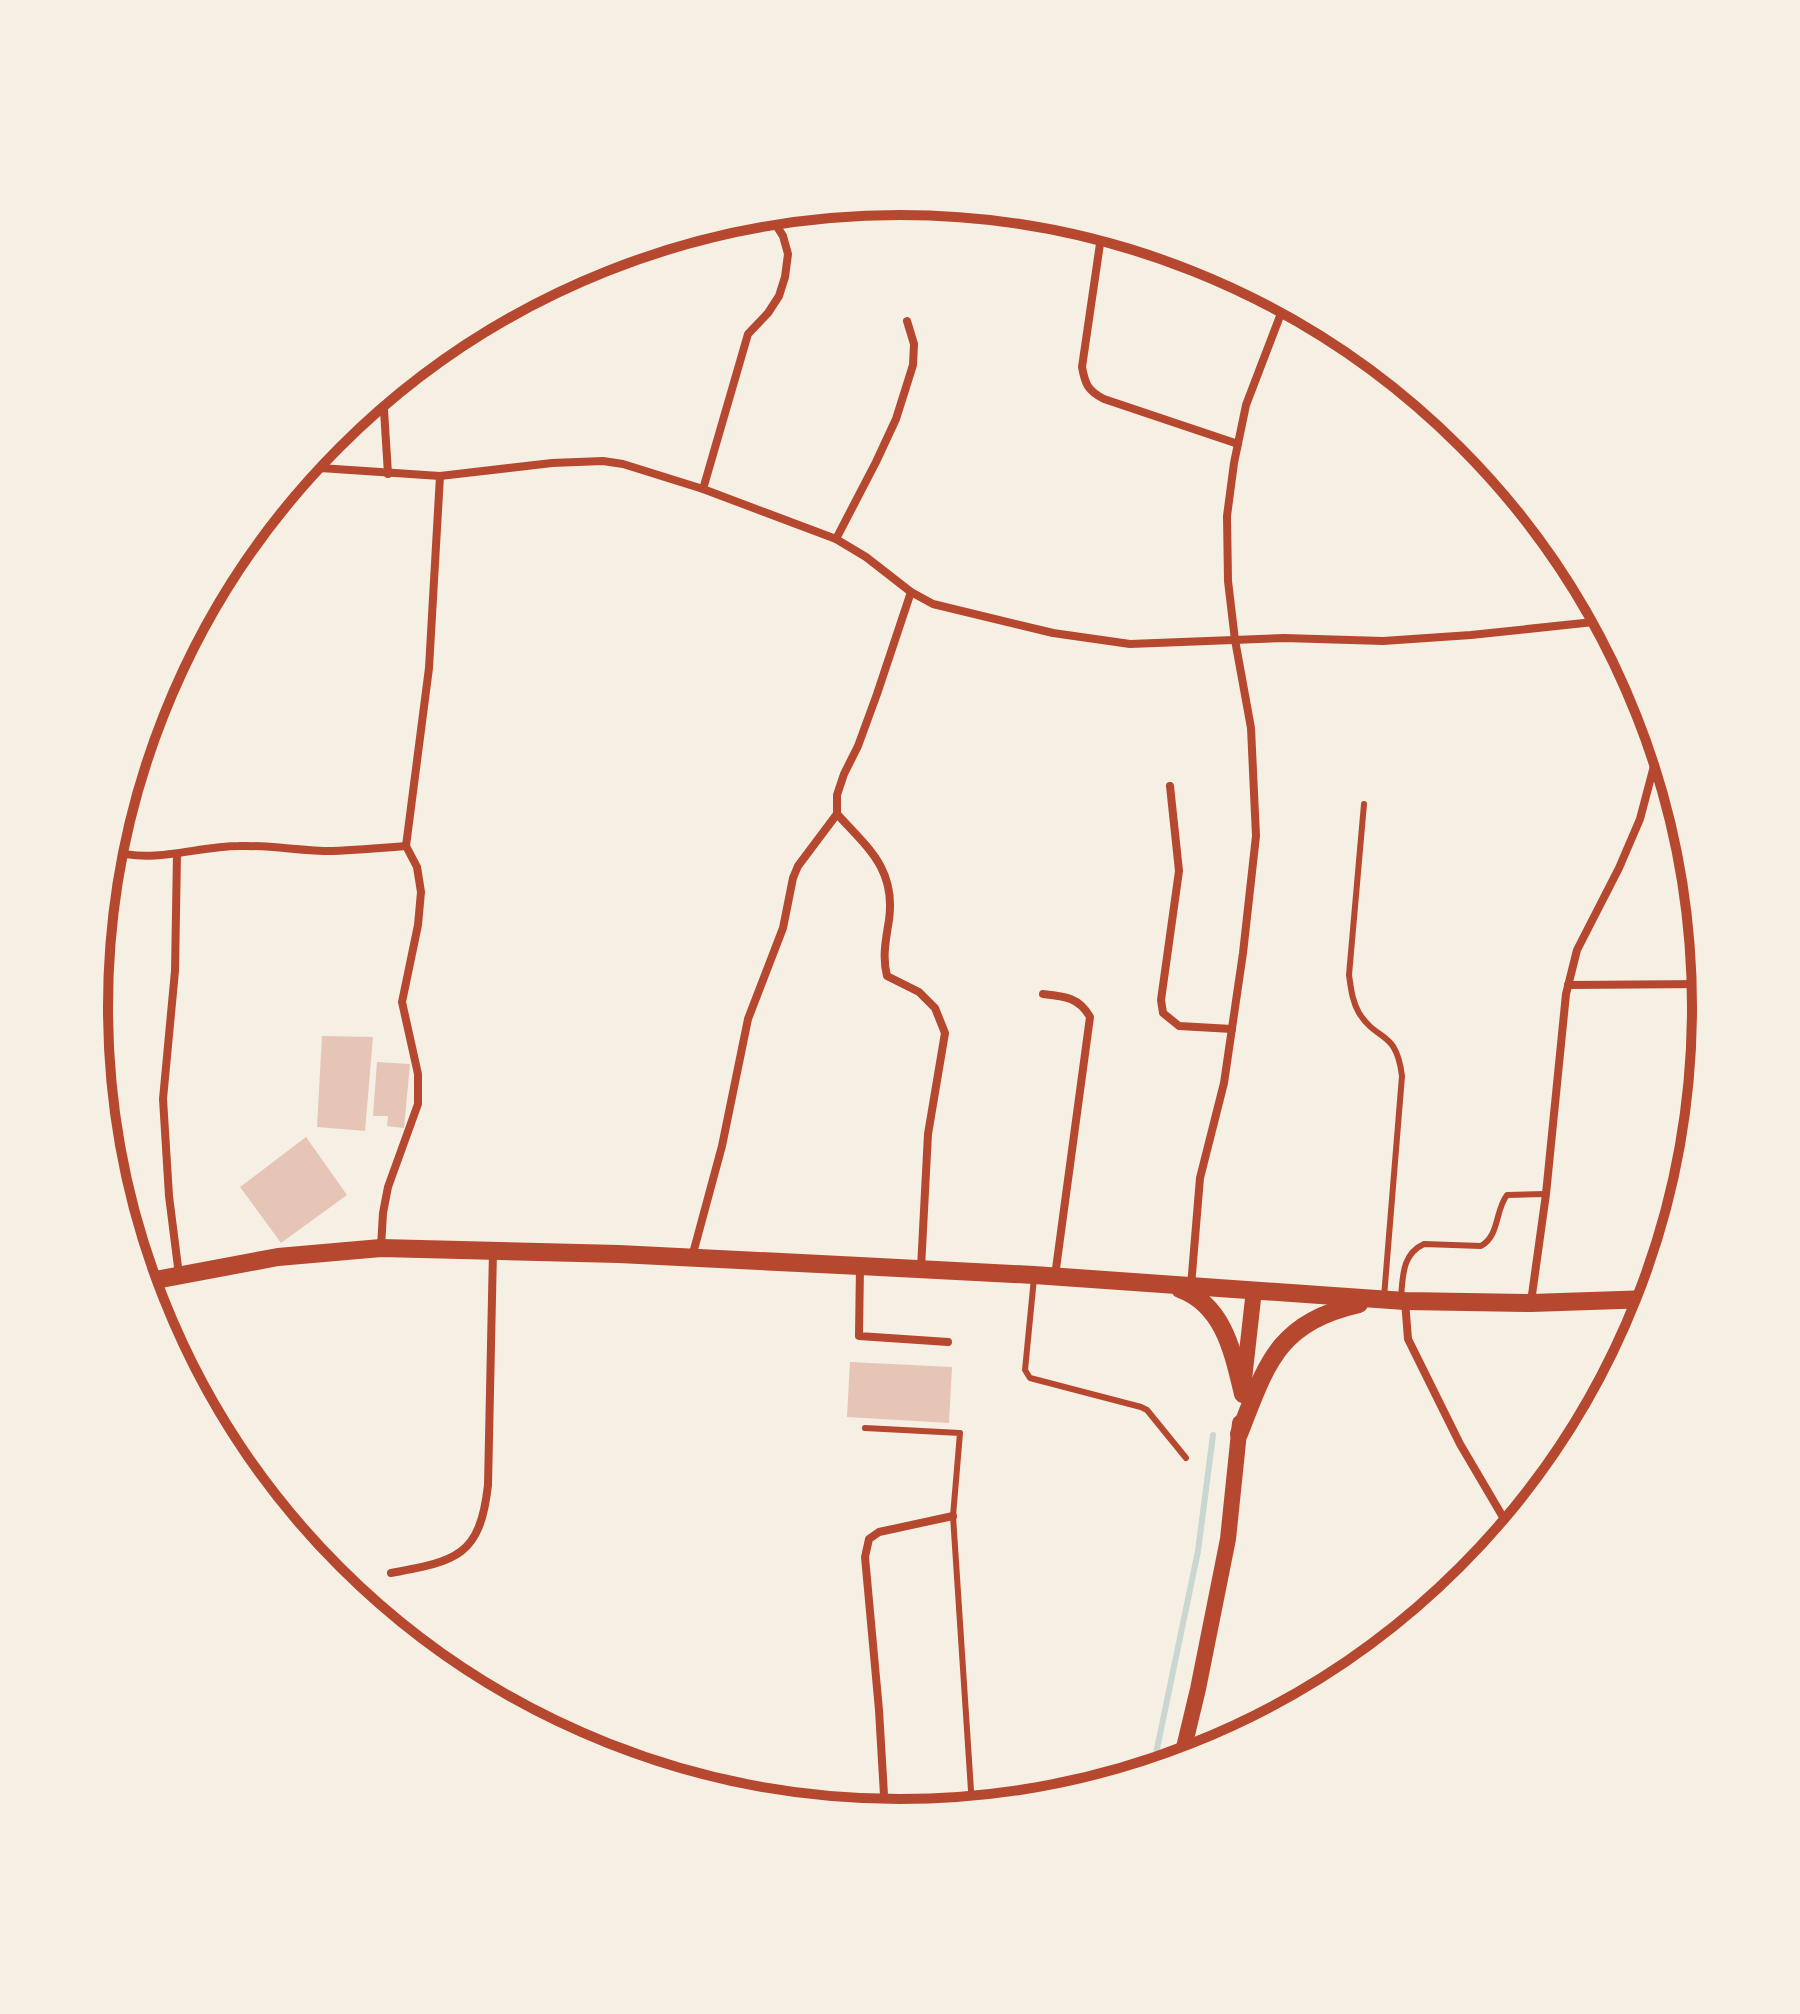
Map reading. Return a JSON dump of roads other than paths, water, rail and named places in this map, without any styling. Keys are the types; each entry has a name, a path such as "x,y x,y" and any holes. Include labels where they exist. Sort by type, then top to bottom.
{"main road":[{"path":"157,1280 278,1257 381,1248 692,1257 1054,1276 1392,1300 1531,1303 1636,1299"},
{"path":"1167,1284 1190,1293 1206,1304 1223,1326 1243,1394"},
{"path":"1184,1746 1228,1539 1254,1290"},
{"path":"1239,1434 1266,1367 1283,1341 1308,1321 1331,1310 1392,1300"}],"street":[{"path":"703,489 748,334 768,313 779,296 785,277 788,254 776,225"},
{"path":"1100,241 1082,367 1085,384 1092,393 1104,399 1238,444"},
{"path":"1191,1286 1200,1178 1224,1083 1256,836 1251,728 1228,581 1227,516 1246,405 1281,313"},
{"path":"836,539 896,419 913,365 914,344 907,321"},
{"path":"384,407 388,474"},
{"path":"320,468 440,476 552,463 603,461 623,464 703,489 836,539 933,604 1053,633 1130,644 1284,638 1383,641 1592,622"},
{"path":"381,1248 388,1187 418,1104 418,1074 402,1002 418,925 421,892 417,867 406,846 429,668 440,476"},
{"path":"692,1257 722,1146 748,1019 783,928 793,878 798,866 837,814 837,795 844,774 858,746 911,592"},
{"path":"1531,1303 1568,985 1577,950 1640,819 1654,766"},
{"path":"1170,786 1179,871 1161,1000 1163,1013 1179,1026 1232,1029"},
{"path":"837,814 873,852 882,866 892,897 883,962 887,976 919,992 935,1008 945,1033 928,1134 921,1269"},
{"path":"123,852 144,856 177,854 209,847 241,845 331,851 406,846"},
{"path":"177,854 175,971 163,1099 169,1196 179,1276"},
{"path":"1568,985 1691,984"},
{"path":"1043,994 1066,996 1077,1001 1090,1017 1054,1276"},
{"path":"391,1573 433,1565 457,1556 474,1539 485,1516 493,1250"},
{"path":"860,1266 859,1336 948,1342"},
{"path":"1392,1300 1460,1444 1504,1518"},
{"path":"884,1798 865,1557 869,1539 879,1532 953,1516"}],"lane":[{"path":"1364,804 1349,975 1353,999 1360,1015 1389,1039 1399,1056 1402,1076 1387,1268 1392,1300"},
{"path":"1392,1300 1403,1270 1416,1248 1424,1244 1473,1247 1488,1242 1507,1195 1546,1194"},
{"path":"1387,1268 1403,1270"},
{"path":"1034,1275 1025,1370 1030,1378 1147,1410 1186,1458"},
{"path":"865,1428 960,1433 953,1516 971,1795"}],"waterway":[{"path":"1155,1757 1198,1551 1213,1435"}]}
